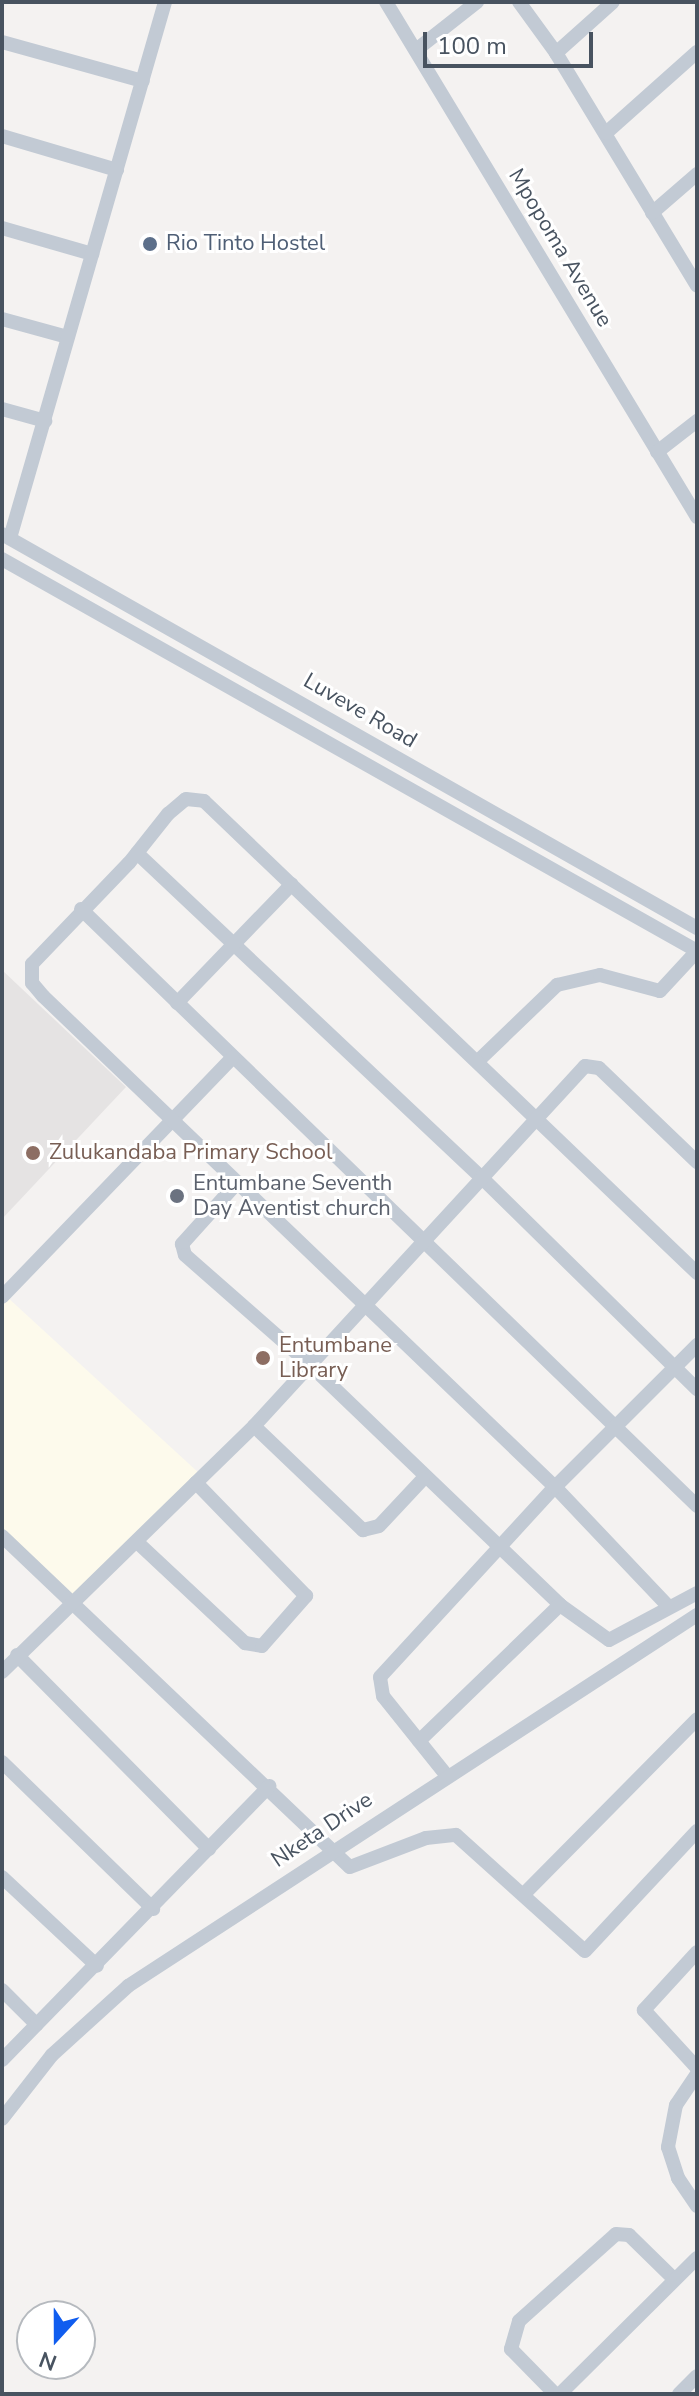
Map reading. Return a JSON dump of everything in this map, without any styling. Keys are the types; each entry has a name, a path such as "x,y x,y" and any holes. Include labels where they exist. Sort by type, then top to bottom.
{"street":[{"path":"6,536 17,520 165,2"},
{"name":"Mpopoma Avenue","path":"386,2 697,517"},
{"path":"416,50 477,2"},
{"path":"519,2 556,53 697,286"},
{"path":"556,53 613,2"},
{"path":"2,42 143,81"},
{"path":"606,133 697,52"},
{"path":"2,136 117,170"},
{"path":"652,213 697,174"},
{"path":"2,228 92,254"},
{"path":"2,319 68,337"},
{"path":"2,409 45,421"},
{"path":"657,452 697,421"},
{"path":"2,511 17,520"},
{"name":"Luveve Road","path":"6,536 697,928"},
{"name":"Luveve Road","path":"2,559 697,951"},
{"path":"668,1606 555,1487 173,1124 32,983 32,964 137,853 168,814 195,798 212,807 697,1273"},
{"path":"137,853 481,1177 697,1389"},
{"path":"177,1003 292,884"},
{"path":"81,909 697,1506"},
{"path":"478,1061 557,985 600,975 660,991 697,951"},
{"path":"2,1297 173,1124 232,1058"},
{"path":"2,1672 254,1426 421,1240 591,1064 697,1162"},
{"path":"236,1184 182,1244 182,1251 308,1363 423,1479 560,1605 609,1640 697,1593"},
{"path":"447,1776 383,1696 380,1677 555,1487 697,1345"},
{"path":"254,1426 363,1530 379,1526 423,1479"},
{"path":"137,1542 245,1643 262,1646 306,1596 196,1483"},
{"path":"2,1536 353,1868 426,1838 456,1835 585,1951 697,1831"},
{"path":"419,1741 560,1605"},
{"name":"Nketa Drive","path":"2,2119 52,2055 128,1986 332,1849 697,1615"},
{"path":"17,1655 209,1849"},
{"path":"524,1894 697,1719"},
{"path":"685,1730 697,1741"},
{"path":"2,1762 153,1909"},
{"path":"2,2060 153,1909 269,1786"},
{"path":"2,1877 97,1966"},
{"path":"697,1952 644,2010 697,2068"},
{"path":"2,1990 37,2025"},
{"path":"697,2074 676,2105 668,2147 678,2178 697,2206"},
{"path":"674,2279 629,2235 616,2234 519,2321 511,2349 558,2394 697,2258"},
{"path":"679,2394 697,2376"}],"shaded area":[{"name":"Zulukandaba Primary School","path":"2,970 126,1087 2,1219"},
{"path":"6,1296 200,1474 71,1601 2,1533 2,1300"}],"place":[{"name":"Rio Tinto Hostel","path":"150,244"},
{"name":"Zulukandaba Primary School","path":"33,1153"},
{"name":"Entumbane Seventh Day Aventist church","path":"177,1196"},
{"name":"Entumbane Library","path":"263,1358"}]}
